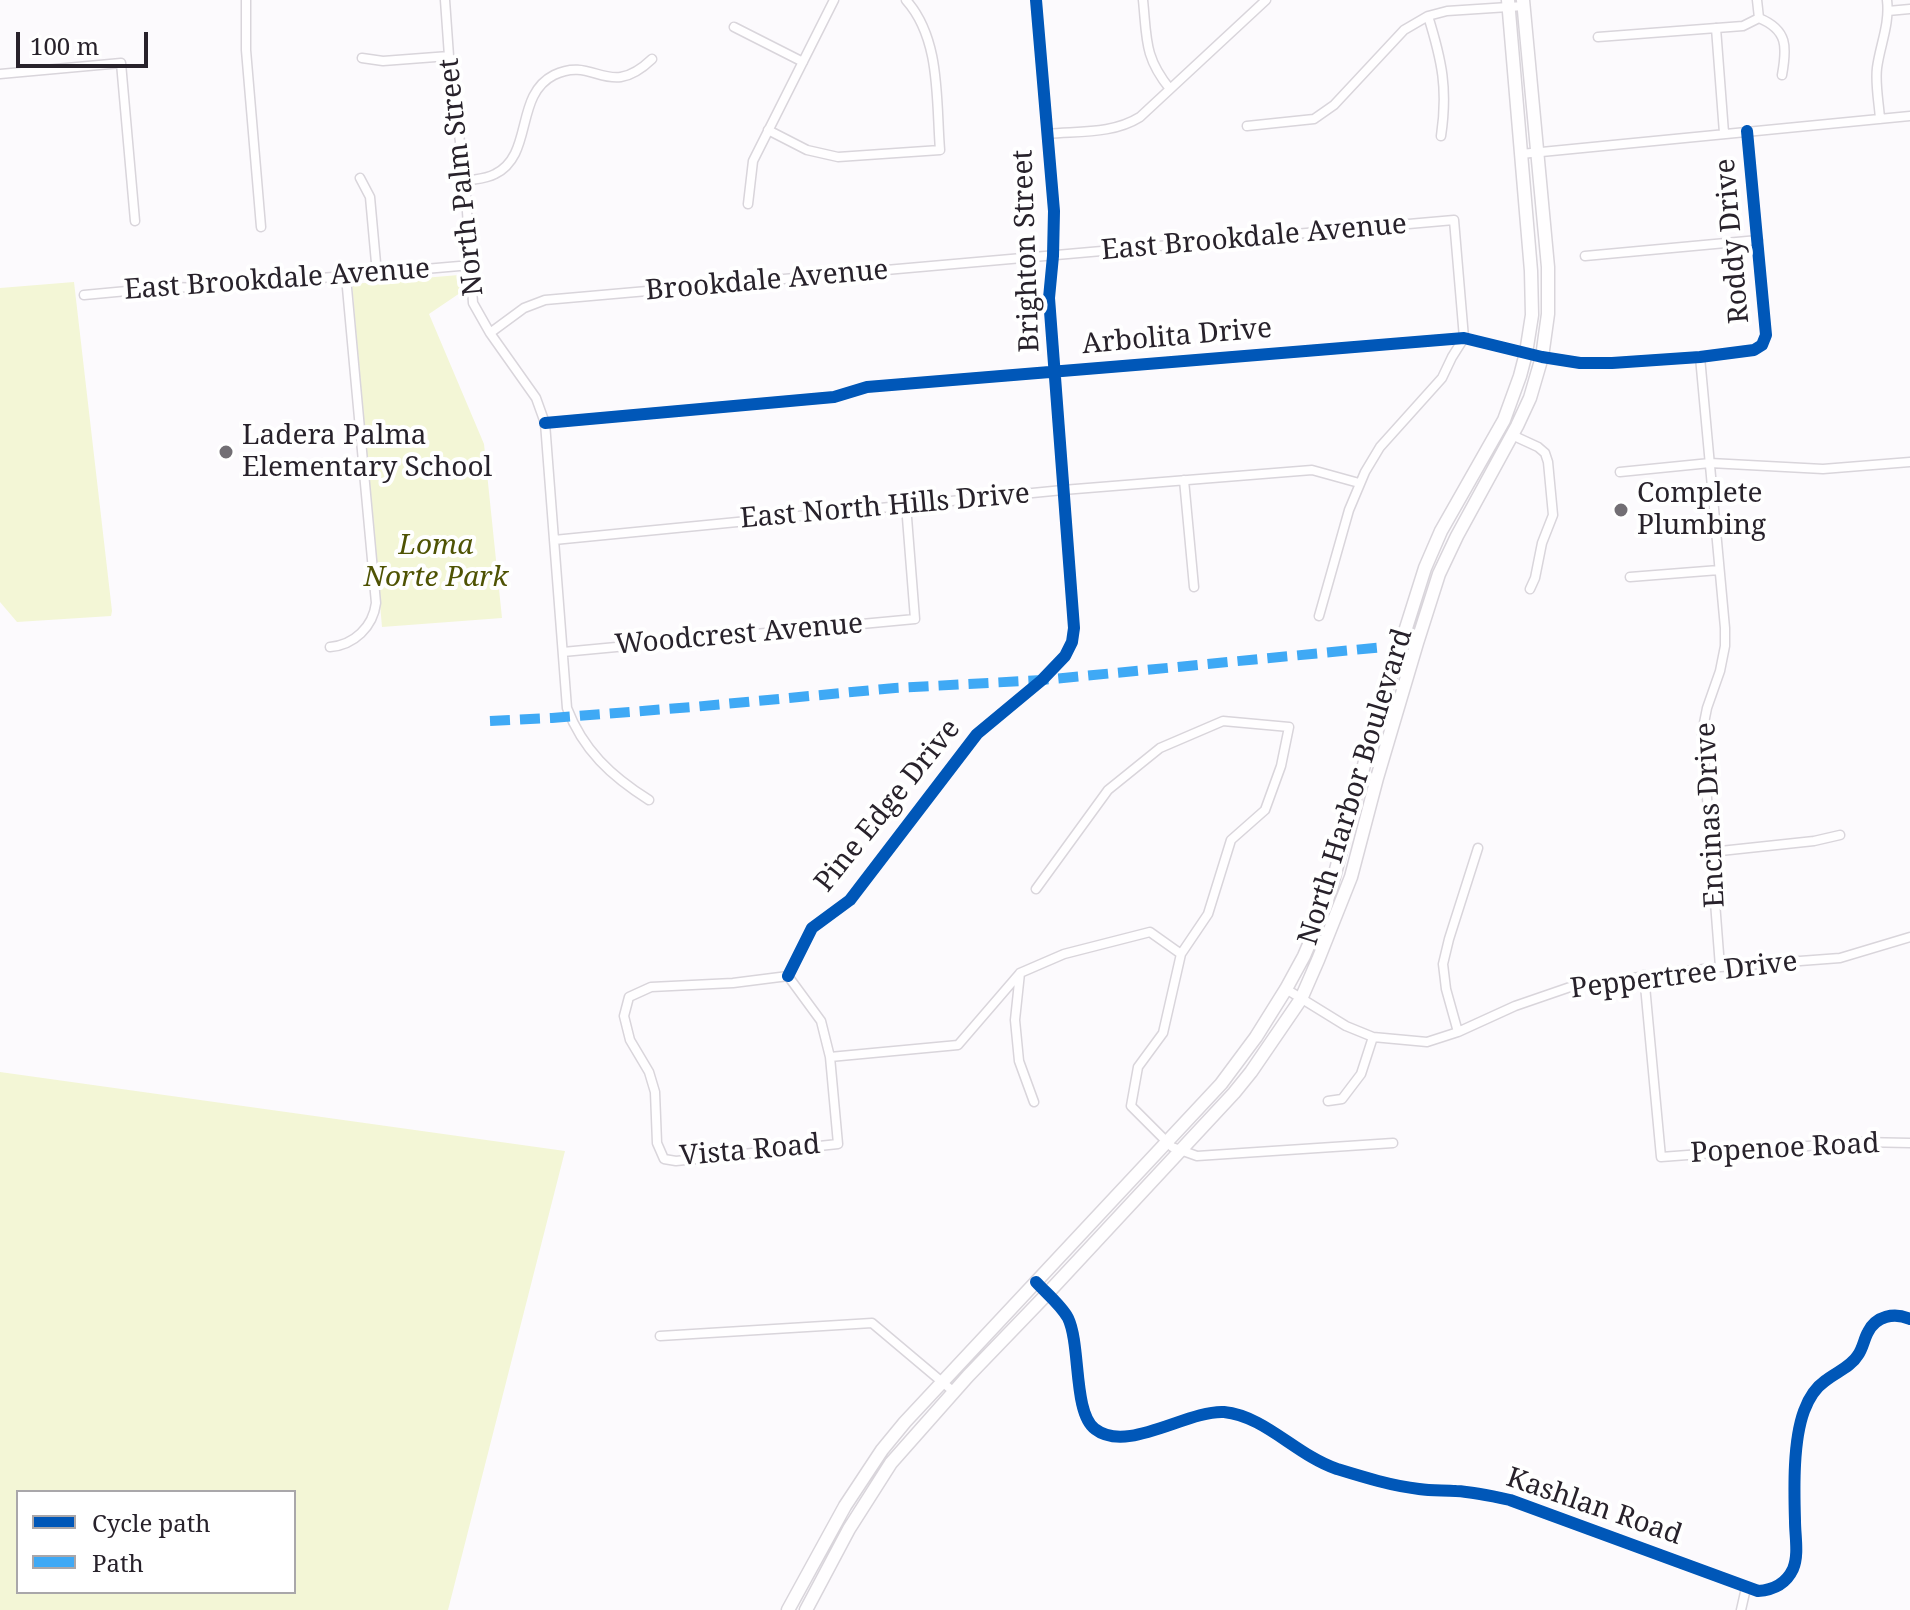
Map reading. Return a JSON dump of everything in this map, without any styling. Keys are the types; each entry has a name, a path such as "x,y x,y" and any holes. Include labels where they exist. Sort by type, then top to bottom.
{"main road":[{"name":"North Harbor Boulevard","path":"788,1610 860,1482 905,1422 1036,1282 1251,1072 1301,999 1351,877 1385,750 1439,574 1530,398 1542,357 1548,314 1548,267 1524,3"},
{"name":"North Harbor Boulevard","path":"806,1610 849,1529 884,1475 915,1435 1047,1294 1173,1146 1240,1060 1304,956 1325,907 1371,739 1425,568 1441,531 1504,420 1526,353 1532,315 1531,271 1508,4"}],"street":[{"path":"246,0 246,50 261,227"},
{"name":"North Palm Street","path":"445,0 465,181 473,303 490,333 536,398 545,423 567,708 599,763 649,800"},
{"path":"748,204 753,161 834,0"},
{"path":"768,130 807,150 838,157 940,150 929,38 922,21 906,0"},
{"name":"Brighton Street","path":"1036,0 1054,211 1049,298 1074,628 1065,656 1042,680"},
{"path":"1143,0 1148,51 1158,75 1170,89"},
{"path":"1048,134 1114,129 1129,124 1266,0"},
{"path":"1757,0 1759,18"},
{"path":"1880,119 1877,70 1885,36 1887,0"},
{"path":"1247,126 1314,119 1334,105 1404,30 1428,16 1447,11 1524,3"},
{"path":"1888,11 1910,9"},
{"path":"1428,16 1443,74 1445,108 1441,136"},
{"path":"1598,37 1743,26 1759,18 1774,24 1784,40 1786,56 1782,75"},
{"path":"734,27 803,62"},
{"path":"1716,28 1724,133"},
{"path":"362,58 383,61 449,56"},
{"path":"465,181 495,174 508,165 522,133 532,97 553,75 569,70 586,70 617,79 630,76 652,59"},
{"path":"0,74 121,63 135,221"},
{"path":"1521,154 1910,116"},
{"name":"Roddy Drive","path":"1747,131 1766,335 1762,345"},
{"path":"360,178 370,197 377,274"},
{"name":"East Brookdale Avenue","path":"1053,256 1454,220 1464,338"},
{"path":"1585,256 1758,240"},
{"name":"Brookdale Avenue","path":"490,333 524,308 545,300 1053,256"},
{"name":"East Brookdale Avenue","path":"84,295 170,287 206,288 471,265"},
{"path":"330,647 343,646 369,626 376,603 346,277"},
{"path":"1319,616 1359,483 1380,447 1442,378 1464,338"},
{"name":"Arbolita Drive","path":"545,423 834,397 867,387 1464,338 1580,363 1700,357 1754,350 1762,345"},
{"name":"Encinas Drive","path":"1700,357 1725,646 1702,733 1720,967"},
{"path":"1512,435 1538,447 1545,453 1548,462 1553,515 1530,589"},
{"path":"1620,472 1710,463 1823,469 1910,462"},
{"name":"East North Hills Drive","path":"554,540 1063,490 1312,470 1359,483"},
{"path":"1184,480 1194,587"},
{"name":"Woodcrest Avenue","path":"563,652 915,619 906,505"},
{"path":"1630,577 1719,570"},
{"name":"Pine Edge Drive","path":"788,976 812,928 850,900 977,734 1042,680"},
{"path":"1036,889 1108,790 1160,748 1223,721 1289,727 1281,766 1265,810 1231,840 1208,914 1181,954 1163,1033 1138,1067 1131,1106 1173,1146 1197,1156 1393,1143"},
{"path":"1711,852 1814,841 1840,835"},
{"path":"1458,1032 1446,989 1443,964 1478,848"},
{"path":"830,1057 958,1045 1020,973 1064,954 1150,932 1181,954"},
{"name":"Peppertree Drive","path":"1286,989 1346,1026 1373,1037 1427,1042 1576,985 1720,967 1840,958 1910,937"},
{"path":"1020,973 1015,1020 1019,1061 1034,1102"},
{"name":"Popenoe Road","path":"1644,975 1661,1157 1861,1142 1910,1143"},
{"name":"Vista Road","path":"788,976 821,1021 830,1057 838,1144 676,1161 664,1159 657,1143 655,1092 649,1072 630,1040 624,1016 629,997 651,987 733,983 788,976"},
{"path":"1328,1101 1342,1099 1361,1074 1373,1037"},
{"name":"Kashlan Road","path":"1036,1282 1065,1313 1071,1325 1084,1412 1090,1425 1101,1433 1132,1435 1203,1414 1234,1414 1263,1426 1305,1454 1332,1467 1415,1489 1470,1492 1510,1500 1758,1591 1775,1588 1787,1579 1794,1567 1798,1435 1812,1395 1823,1382 1853,1362 1877,1321 1893,1315 1910,1319"},
{"path":"660,1336 872,1323 954,1392"},
{"path":"1741,1610 1746,1588"}],"green space":[{"name":"Loma Norte Park","path":"459,275 460,293 429,314 484,444 502,618 382,627 352,284"},
{"path":"74,282 112,611 111,616 17,622 0,602 0,288"},
{"path":"0,1072 565,1151 448,1610 0,1610"}],"marked path":[{"path":"490,721 693,707 895,688 1042,680 1384,647"}],"cycle path":[{"path":"788,976 812,928 850,900 977,734 1042,680 1065,656 1072,642 1074,628 1049,298 1054,211 1036,0"},
{"path":"545,423 834,397 867,387 1464,338 1580,363 1700,357 1754,350 1762,345 1766,335 1747,131"},
{"path":"1036,1282 1068,1318 1075,1344 1083,1409 1095,1429 1108,1435 1123,1437 1140,1434 1209,1413 1239,1415 1337,1469 1409,1488 1470,1492 1510,1500 1758,1591 1774,1588 1783,1582 1795,1564 1796,1450 1800,1423 1810,1399 1821,1384 1855,1359 1876,1322 1892,1316 1910,1319"}],"place":[{"name":"Ladera Palma Elementary School","path":"226,452"},
{"name":"Complete Plumbing","path":"1621,510"}]}
